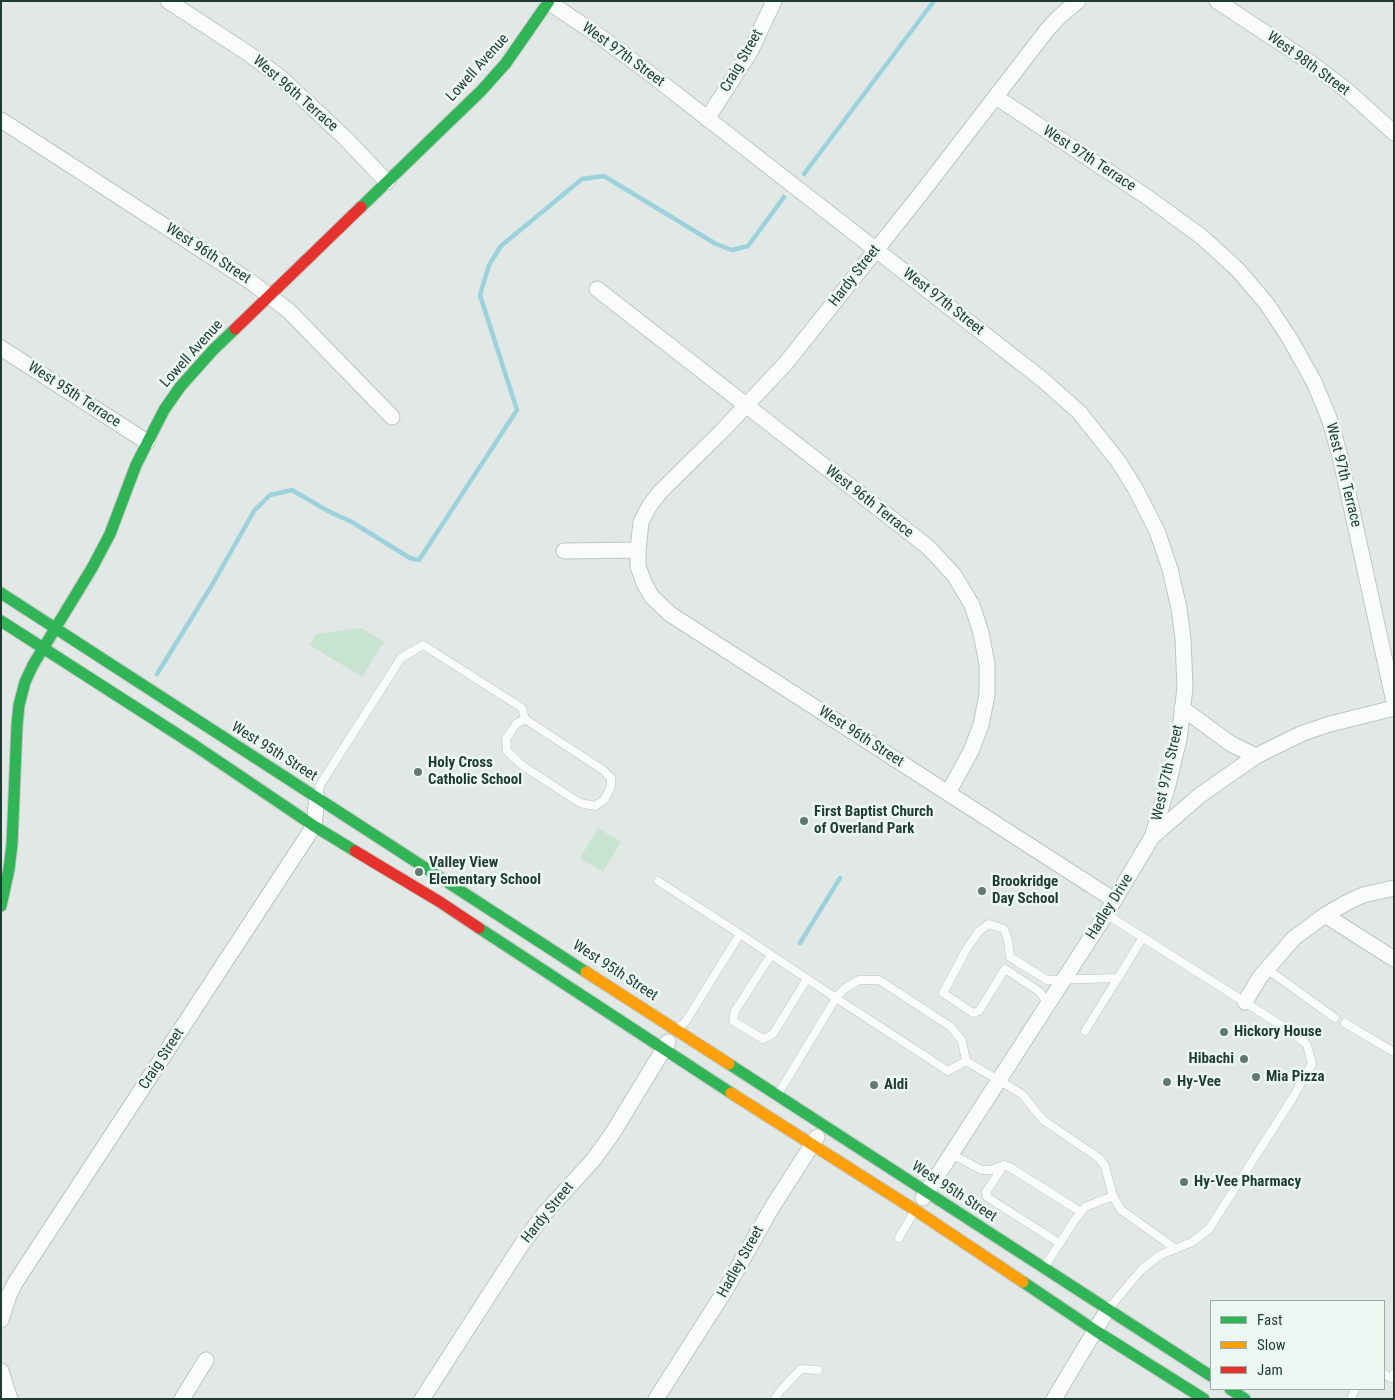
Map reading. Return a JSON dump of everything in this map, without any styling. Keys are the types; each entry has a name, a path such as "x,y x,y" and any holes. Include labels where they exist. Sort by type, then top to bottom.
{"main road":[{"name":"Lowell Avenue","path":"1,906 9,869 8,794 19,705 25,682 110,534 146,442 164,410 180,387 213,350 481,91 506,63 548,2"},
{"name":"West 95th Street","path":"1,593 676,1029 772,1105 812,1145 915,1210 1096,1331 1191,1381 1210,1376"},
{"name":"West 95th Street","path":"1,621 194,745 314,826 440,902 663,1050 772,1105 825,1126 1108,1309 1191,1381 1204,1399"},
{"path":"215,760 227,740"},
{"path":"1232,1390 1245,1399"}],"street":[{"name":"West 96th Terrace","path":"168,1 249,54 281,78 344,137 387,182"},
{"name":"Craig Street","path":"707,119 741,67 774,1"},
{"name":"Hardy Street","path":"638,550 641,522 650,505 661,491 786,363 1047,30 1078,1"},
{"name":"West 98th Street","path":"1217,1 1311,63 1350,93 1394,133"},
{"name":"West 97th Street","path":"548,2 609,43 1043,380 1078,412 1118,461 1135,488 1156,531 1170,569 1179,608 1183,639 1185,688 1179,739 1168,785 1152,837"},
{"name":"West 97th Terrace","path":"996,97 1148,197 1202,237 1244,277 1267,304 1290,339 1314,382 1329,418 1340,456 1394,702"},
{"name":"West 96th Street","path":"1,120 269,295 289,311 392,417"},
{"name":"West 96th Terrace","path":"596,289 928,547 954,575 972,605 982,633 987,664 987,695 981,726 971,751 948,793"},
{"name":"West 95th Terrace","path":"1,348 146,442"},
{"name":"West 96th Street","path":"638,550 638,566 644,583 652,597 670,614 1114,900"},
{"path":"564,551 638,550"},
{"name":"West 97th Street","path":"1182,708 1231,744 1256,756"},
{"name":"Hadley Drive","path":"915,1210 1106,914 1152,837 1199,796 1256,756 1304,733 1330,724 1394,708"},
{"name":"Craig Street","path":"1,1320 14,1283 314,826 317,797"},
{"path":"1245,1002 1267,969 1294,938 1326,915 1363,895 1394,888"},
{"path":"1326,915 1394,959"},
{"name":"Hardy Street","path":"422,1399 522,1244 545,1213 594,1158 612,1134 676,1029"},
{"name":"Hadley Street","path":"656,1399 726,1290 771,1209 825,1126"},
{"path":"1054,1399 1108,1309"},
{"path":"182,1399 206,1360"},
{"path":"1,1371 10,1399"}],"lane":[{"path":"317,797 320,785 401,658 423,645 522,708 525,719 603,770 610,778 612,787 604,800 595,806 580,802 523,766 507,751 506,739 516,724 525,719"},
{"path":"658,881 948,1072 966,1061"},
{"path":"1106,914 1295,1034 1307,1045 1312,1064 1292,1099 1209,1229 1192,1242 1160,1255 1142,1269 1108,1309"},
{"path":"1048,1004 1040,992 1005,969 979,1011 973,1013 943,993 974,938 979,931 989,924 1004,929 1008,940 1010,957 1047,980 1118,978"},
{"path":"676,1029 686,1021 740,934"},
{"path":"1085,1031 1143,937"},
{"path":"770,955 736,1011 733,1021 764,1039 774,1034 807,979"},
{"path":"1267,969 1335,1018"},
{"path":"772,1105 836,998 844,989 859,980 879,980 951,1028 962,1041 966,1061 1022,1094 1043,1120 1099,1158 1105,1166 1113,1196 1121,1210 1176,1248"},
{"path":"1346,1023 1394,1052"},
{"path":"952,1154 982,1170 991,1170 1004,1165 1012,1168 1081,1212"},
{"path":"1004,1165 986,1192 987,1197 1059,1243"},
{"path":"1044,1268 1085,1207 1113,1196"},
{"path":"899,1238 915,1210"},
{"path":"776,1399 780,1391 800,1369 818,1370"}],"green space":[{"path":"361,628 384,642 362,677 310,645 316,634"},
{"path":"598,828 621,842 603,872 580,858"}],"waterway":[{"path":"804,174 934,1"},
{"path":"157,674 212,585 254,511 270,495 292,490 328,511 352,522 410,558 419,560 517,410 480,295 489,265 501,246 582,179 604,176 716,244 732,250 748,246 784,197"},
{"path":"800,943 840,878"}],"traffic: fast":[{"path":"361,207 481,91 506,63 549,1"},
{"path":"1,906 12,844 17,725 19,705 25,682 33,665 92,568 110,534 136,465 164,410 180,387 213,350 235,329"},
{"path":"1,593 586,972"},
{"path":"1,621 355,851"},
{"path":"479,928 731,1093"},
{"path":"729,1064 1210,1375"},
{"path":"1023,1282 1096,1331 1204,1399"},
{"path":"1232,1390 1245,1399"}],"traffic: slow":[{"path":"586,972 729,1064"},
{"path":"731,1093 915,1210 1023,1282"}],"traffic: jam":[{"path":"235,329 361,207"},
{"path":"355,851 440,902 479,928"}],"place":[{"name":"Holy Cross Catholic School","path":"418,772"},
{"name":"First Baptist Church of Overland Park","path":"804,821"},
{"name":"Valley View Elementary School","path":"419,872"},
{"name":"Brookridge Day School","path":"982,891"},
{"name":"Hickory House","path":"1224,1032"},
{"name":"Hibachi","path":"1244,1059"},
{"name":"Mia Pizza","path":"1256,1077"},
{"name":"Hy-Vee","path":"1167,1082"},
{"name":"Aldi","path":"874,1085"},
{"name":"Hy-Vee Pharmacy","path":"1184,1182"}]}
